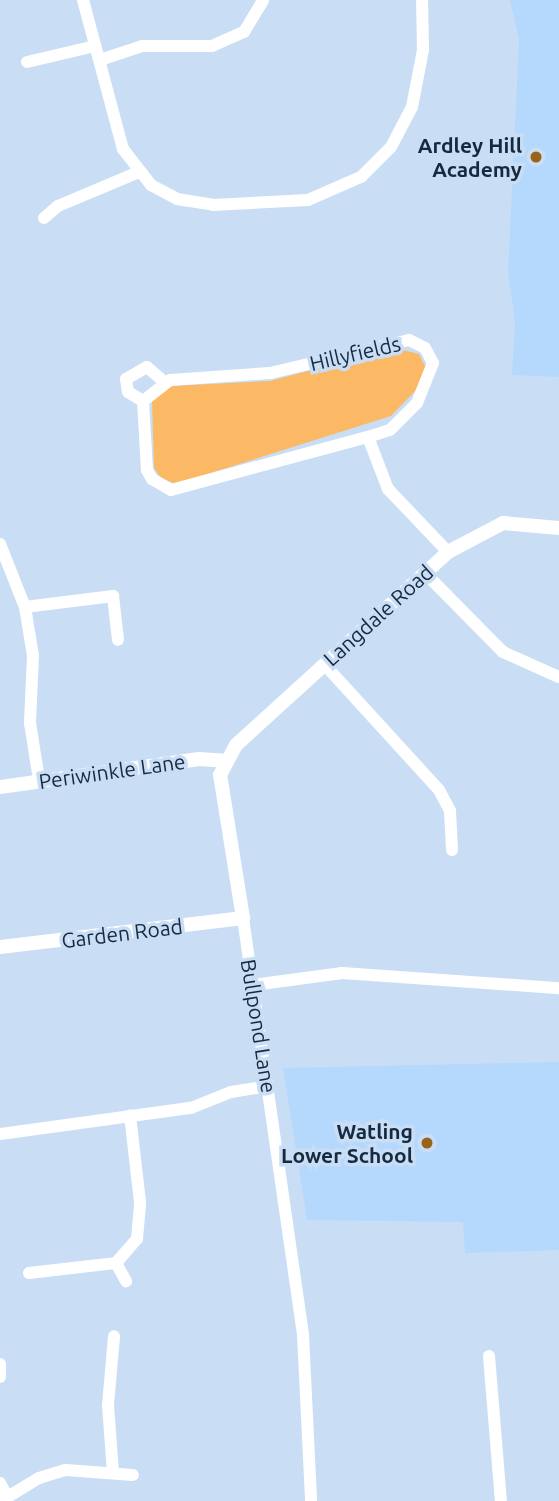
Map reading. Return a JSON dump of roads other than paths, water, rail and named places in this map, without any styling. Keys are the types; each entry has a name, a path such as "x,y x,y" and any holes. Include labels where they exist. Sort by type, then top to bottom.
{"street":[{"path":"83,0 124,149 139,172 177,199 213,205 308,200 361,177 391,147 412,107 423,50 422,0"},
{"path":"100,60 142,46 212,46 244,32 263,0"},
{"path":"27,62 95,46"},
{"path":"44,218 58,206 123,183 139,172"},
{"name":"Hillyfields","path":"410,340 425,348 433,363 417,403 390,430 171,490 152,479 147,470 143,401 128,392 126,379 147,367 164,382 270,373 410,340"},
{"path":"143,401 164,382"},
{"path":"368,437 388,489 448,552"},
{"name":"Langdale Road","path":"225,761 324,664 448,552 503,523 559,528"},
{"path":"0,544 25,607 33,656 30,723 39,780"},
{"path":"425,573 503,652 559,677"},
{"path":"25,607 113,596 118,640"},
{"path":"324,664 439,790 450,811 452,850"},
{"name":"Periwinkle Lane","path":"0,787 201,759 225,761"},
{"name":"Bullpond Lane","path":"225,761 220,775 303,1335 310,1501"},
{"name":"Garden Road","path":"0,947 243,918"},
{"path":"253,985 342,973 559,988"},
{"path":"0,1134 191,1108 231,1092 268,1086"},
{"path":"29,1273 116,1263 137,1239 141,1202 130,1116"},
{"path":"116,1263 126,1281"},
{"path":"113,1473 108,1405 114,1336"},
{"path":"489,1356 501,1501"},
{"path":"0,1364 0,1377"},
{"path":"0,1483 5,1499 39,1478 66,1470 133,1475"}],"place":[{"name":"Ardley Hill Academy","path":"536,157"},
{"name":"Watling Lower School","path":"427,1143"}]}
